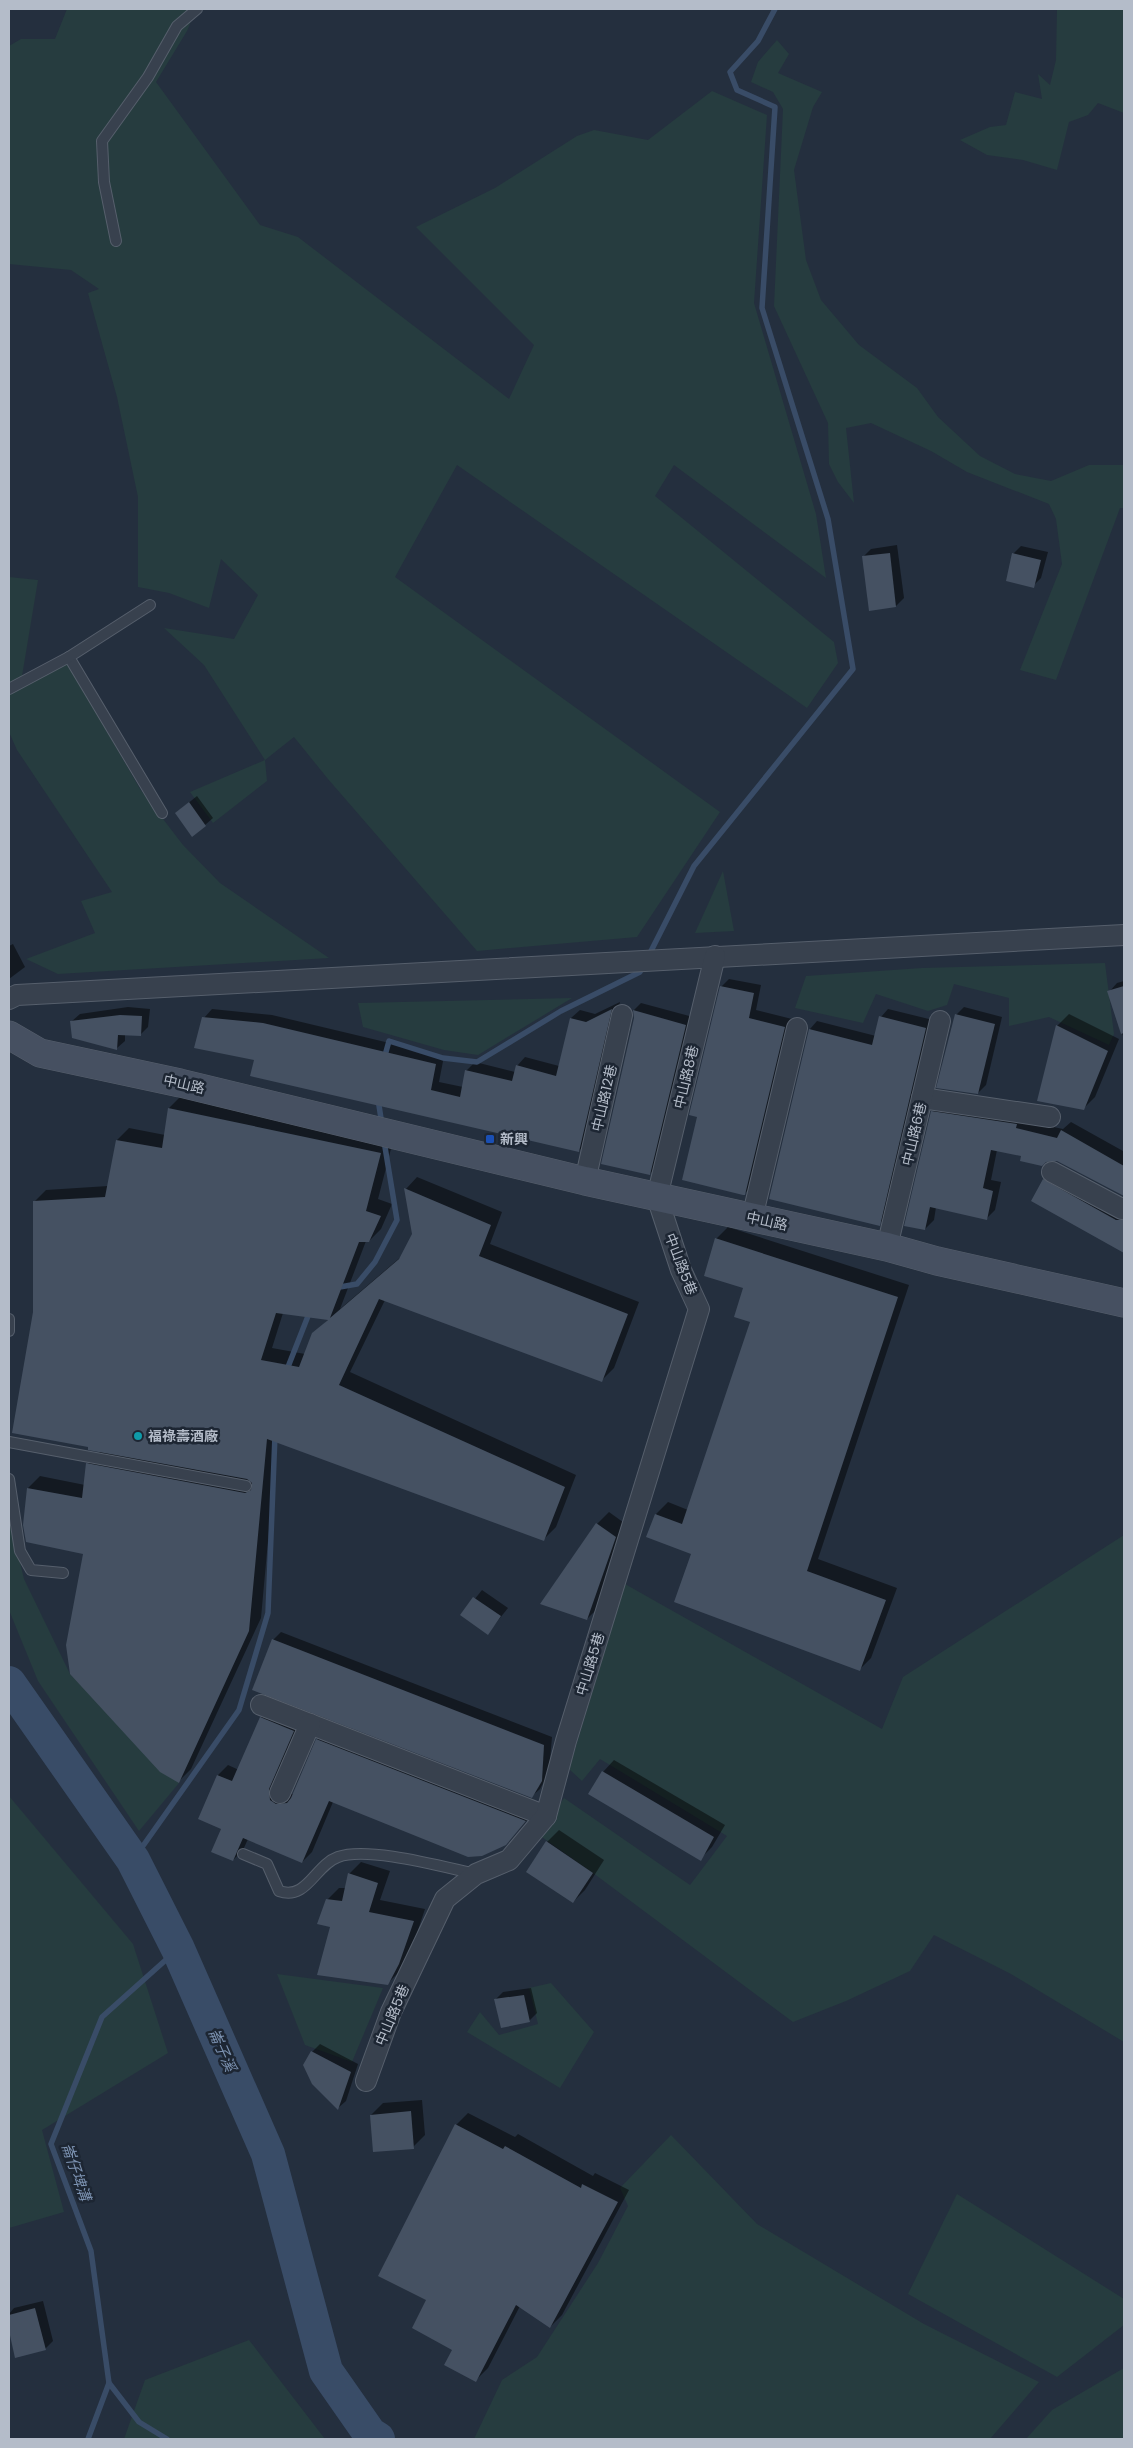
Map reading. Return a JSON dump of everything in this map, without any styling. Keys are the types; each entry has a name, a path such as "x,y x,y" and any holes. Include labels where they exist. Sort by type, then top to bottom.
{"main road":[{"name":"中山路","path":"9,1035 40,1053 180,1083 585,1181 887,1247 937,1261 1124,1303"}],"street":[{"path":"9,999 17,995 27,994 1124,935"},
{"name":"中山路8巷","path":"657,1197 714,956"},
{"name":"中山路12巷","path":"585,1181 622,1015"},
{"name":"中山路6巷","path":"887,1247 940,1021"},
{"path":"752,1218 797,1028"},
{"path":"922,1098 1050,1117"},
{"path":"1052,1172 1122,1209 1124,1208"},
{"name":"中山路5巷","path":"366,2081 392,2012 445,1899 476,1874 509,1860 546,1816 566,1741 699,1310 681,1270 657,1197"},
{"path":"261,1706 546,1816"},
{"path":"280,1793 310,1724"}],"lane":[{"path":"116,241 104,182 102,141 148,77 177,26 197,9"},
{"path":"9,690 69,657 150,605"},
{"path":"69,657 162,813"},
{"path":"9,1318 9,1331"},
{"path":"9,1442 246,1486"},
{"path":"9,1479 20,1551 31,1570 63,1573"},
{"path":"243,1854 267,1864 279,1891 287,1894 299,1892 338,1857 364,1854 476,1874"}],"green space":[{"path":"67,9 196,9 187,31 156,82 260,225 298,237 509,399 534,345 416,227 495,188 577,136 594,130 648,140 712,91 767,115 754,303 816,514 826,578 674,465 655,496 834,642 838,663 807,708 457,465 395,577 720,812 637,937 477,951 294,737 265,760 204,665 164,628 234,639 258,595 221,559 209,608 169,593 138,587 138,497 117,397 88,293 99,289 71,270 9,264 9,46 21,39 55,39"},
{"path":"1057,9 1124,9 1124,113 1098,103 1088,115 1069,122 1057,170 1023,160 987,155 960,140 990,127 1006,125 1015,92 1042,99 1038,74 1050,85 1056,60"},
{"path":"777,40 789,54 778,73 822,92 813,107 794,170 806,260 821,300 859,345 917,388 938,417 980,456 1015,474 1051,481 1089,465 1124,465 1124,508 1120,508 1056,680 1020,670 1062,564 1056,519 1049,504 967,472 931,451 871,423 846,428 854,503 838,482 829,464 828,423 774,306 783,109 773,92 751,82 758,62"},
{"path":"9,577 38,580 22,676 32,682 65,658 140,789 183,845 220,883 329,958 58,974 26,959 95,933 81,901 112,892 17,750 9,732"},
{"path":"265,760 267,781 213,823 190,792"},
{"path":"723,871 734,931 695,933"},
{"path":"1105,963 1114,1034 1109,1045 1049,1017 1009,1026 1009,998 954,984 947,1005 928,1011 876,994 863,1023 795,1008 806,976 922,968"},
{"path":"572,998 478,1055 444,1050 363,1027 358,1003"},
{"path":"9,1517 24,1579 70,1674 179,1783 139,1831 38,1681 9,1610"},
{"path":"1124,1535 1124,2042 1011,1974 934,1935 910,1971 846,2001 793,2022 539,1835 564,1798 690,1885 727,1836 600,1759 582,1781 569,1769 625,1584 882,1729 903,1677"},
{"path":"9,1796 133,1944 168,2053 42,2130 64,2212 9,2228"},
{"path":"277,1974 383,1988 352,2062 305,2045"},
{"path":"551,1983 594,2032 560,2088 467,2032 480,2012 499,2035 538,2024 529,1988"},
{"path":"671,2135 757,2224 924,2324 1039,2382 990,2439 474,2439 502,2380 537,2357 598,2263 628,2206 620,2188"},
{"path":"957,2194 1124,2299 1124,2325 1057,2377 908,2294"},
{"path":"249,2340 325,2439 124,2439 145,2380"},
{"path":"1124,2368 1124,2439 1026,2439 1052,2410"}],"building":[{"path":"890,553 896,607 869,611 862,556"},
{"path":"1012,553 1041,560 1034,588 1006,581"},
{"path":"189,802 206,826 192,837 175,813"},
{"path":"720,986 754,993 749,1018 785,1027 745,1195 682,1180 697,1117 689,1115"},
{"path":"1124,986 1124,1033 1121,1034 1107,991"},
{"path":"612,1009 579,1152 250,1076 254,1060 194,1048 202,1017 263,1023 436,1064 431,1090 460,1097 465,1070 512,1081 516,1065 556,1076 570,1018 586,1022"},
{"path":"633,1010 686,1025 650,1175 601,1164 634,1018"},
{"path":"955,1014 995,1024 978,1094 936,1088"},
{"path":"120,1015 142,1016 141,1036 118,1035 117,1050 72,1038 70,1021"},
{"path":"879,1016 926,1028 880,1226 769,1199 809,1029 872,1045"},
{"path":"1056,1025 1108,1051 1084,1110 1037,1101"},
{"name":"福祿壽酒廠","path":"168,1108 381,1153 366,1211 381,1216 369,1242 359,1242 330,1318 399,1259 412,1234 404,1188 491,1225 479,1256 628,1314 602,1382 379,1299 339,1385 565,1487 544,1541 267,1439 249,1631 179,1783 160,1772 70,1674 66,1645 83,1554 26,1542 23,1525 27,1488 82,1498 86,1463 245,1493 251,1490 252,1483 247,1479 88,1450 88,1447 12,1433 33,1312 33,1201 105,1197 116,1140 162,1148","holes":["276,1313 328,1320 312,1333 299,1367 261,1360"]},
{"path":"931,1111 1017,1124 1016,1128 1057,1138 1061,1130 1124,1166 1124,1196 1057,1161 1046,1162 1042,1166 1020,1161 1021,1156 991,1150 983,1188 993,1191 987,1220 930,1207 925,1230 904,1226"},
{"path":"1043,1179 1116,1220 1124,1220 1124,1253 1031,1201"},
{"path":"715,1238 898,1297 807,1571 886,1600 860,1671 674,1602 691,1554 646,1537 655,1514 682,1524 750,1322 734,1317 743,1288 704,1276"},
{"path":"596,1523 616,1537 587,1620 540,1604"},
{"path":"473,1597 501,1616 488,1635 460,1615"},
{"path":"272,1639 544,1745 542,1781 532,1798 252,1690"},
{"path":"260,1717 294,1731 269,1789 270,1800 276,1804 287,1803 291,1798 316,1739 526,1821 506,1845 482,1856 468,1857 329,1801 302,1863 243,1838 233,1861 211,1852 221,1829 198,1819 217,1775 232,1781"},
{"path":"602,1771 714,1837 701,1861 588,1794"},
{"path":"546,1841 593,1873 573,1903 526,1872"},
{"path":"348,1873 378,1883 369,1912 414,1921 399,1964 388,1985 317,1975 330,1927 317,1924 326,1899 342,1901"},
{"path":"524,1995 530,2022 501,2028 494,1999"},
{"path":"311,2051 351,2072 338,2110 312,2084 303,2065"},
{"path":"411,2111 414,2149 373,2152 370,2115"},
{"path":"455,2124 503,2149 505,2146 581,2188 582,2184 618,2202 550,2328 516,2305 476,2382 444,2365 452,2350 412,2328 426,2300 378,2276"},
{"path":"35,2308 46,2350 15,2358 9,2331 9,2315"}],"waterway":[{"path":"648,957 694,866 853,669 828,519 762,308 775,107 737,90 730,72 758,41 775,9"},
{"path":"384,1059 389,1041 443,1058 477,1062 561,1011 640,972 643,965"},
{"path":"378,1099 382,1125"},
{"path":"334,1288 357,1284 375,1262 397,1220 384,1141"},
{"path":"286,1372 310,1311"},
{"path":"133,1860 239,1710 268,1613 275,1435"},
{"name":"崙子溪","path":"9,1683 133,1860 178,1949 268,2154 326,2371 370,2434 378,2439"},
{"name":"崙仔埤溝","path":"88,2439 109,2383 91,2251 51,2144 102,2017 178,1949"},
{"path":"109,2383 139,2422 167,2439"}],"place":[{"name":"新興","path":"490,1139"},
{"name":"福祿壽酒廠","path":"138,1436"}]}
